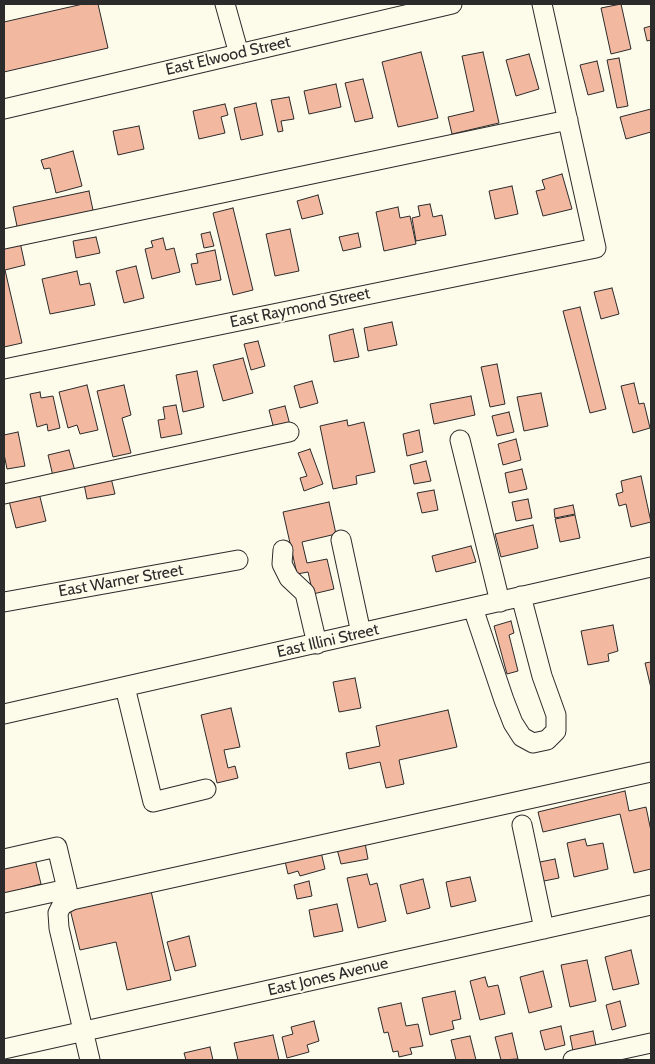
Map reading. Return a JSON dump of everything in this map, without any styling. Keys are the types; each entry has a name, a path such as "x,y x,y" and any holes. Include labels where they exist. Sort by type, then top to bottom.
{"street":[{"path":"226,4 239,54"},
{"name":"East Elwood Street","path":"4,109 452,4"},
{"path":"4,240 568,120 542,4"},
{"name":"East Raymond Street","path":"4,369 596,248 568,120"},
{"path":"4,494 289,432"},
{"path":"460,440 500,602"},
{"path":"341,540 362,633"},
{"path":"283,550 282,564 289,578 305,592 317,644"},
{"name":"East Warner Street","path":"4,602 238,560"},
{"name":"East Illini Street","path":"4,714 651,568"},
{"path":"473,608 513,723 522,737 533,743 547,740 556,730 556,715 542,676 521,596"},
{"path":"125,687 152,802 206,789"},
{"path":"90,1060 59,928 58,913 62,905 72,900 651,772"},
{"path":"522,825 544,929"},
{"path":"4,859 57,847 67,890 4,903"},
{"name":"East Jones Avenue","path":"4,1049 651,905"},
{"path":"573,1060 651,1043"}],"building":[{"path":"83,4 98,4 108,48 4,72 4,22"},
{"path":"621,4 631,49 611,54 601,8"},
{"path":"651,26 651,40 647,41 644,28"},
{"path":"421,52 438,118 398,127 382,62"},
{"path":"483,52 499,123 452,134 448,117 474,111 462,56"},
{"path":"529,54 539,89 516,96 506,60"},
{"path":"619,58 628,106 617,108 607,60"},
{"path":"597,61 604,91 588,95 580,65"},
{"path":"363,79 373,118 355,122 345,83"},
{"path":"336,84 341,107 309,114 304,91"},
{"path":"289,97 294,119 281,121 283,131 278,132 271,100"},
{"path":"256,103 263,135 241,140 234,108"},
{"path":"225,104 228,115 221,117 225,133 199,139 193,111"},
{"path":"651,109 651,132 626,139 620,117"},
{"path":"139,126 144,149 118,155 113,131"},
{"path":"73,151 82,186 56,193 50,168 44,169 41,160"},
{"path":"562,174 572,209 543,216 536,191 545,189 542,180"},
{"path":"512,186 518,214 495,219 489,191"},
{"path":"89,191 94,215 18,231 13,207"},
{"path":"318,195 323,214 302,219 297,201"},
{"path":"430,204 433,217 442,215 446,235 416,241 412,218 420,216 418,206"},
{"path":"398,207 400,218 410,216 416,244 384,251 376,212"},
{"path":"233,208 253,290 233,295 213,213"},
{"path":"290,229 299,271 275,276 266,234"},
{"path":"210,232 214,246 204,248 201,234"},
{"path":"358,233 361,247 343,251 339,237"},
{"path":"96,237 100,253 76,258 73,241"},
{"path":"163,238 166,250 174,248 180,272 152,279 145,249 153,247 151,241"},
{"path":"20,242 25,265 5,270 22,343 4,347 4,246"},
{"path":"215,250 221,280 196,285 191,264 198,263 196,254"},
{"path":"136,266 144,298 124,303 116,271"},
{"path":"77,271 80,285 90,283 95,305 50,314 42,279"},
{"path":"612,288 619,314 601,319 594,292"},
{"path":"580,307 606,409 590,413 563,311"},
{"path":"392,322 397,345 368,351 364,328"},
{"path":"353,329 359,357 334,362 329,335"},
{"path":"258,341 265,366 251,370 244,344"},
{"path":"243,358 253,393 223,401 213,365"},
{"path":"497,364 505,404 490,407 481,367"},
{"path":"197,371 204,407 183,412 176,375"},
{"path":"312,381 318,403 300,408 294,386"},
{"path":"634,383 639,404 644,403 650,428 633,433 621,386"},
{"path":"87,385 98,430 80,434 77,425 68,428 59,392"},
{"path":"124,385 131,415 122,418 131,453 113,457 97,391"},
{"path":"40,392 41,398 53,396 60,428 48,431 47,424 37,427 30,394"},
{"path":"541,393 548,426 524,431 517,397"},
{"path":"471,396 475,415 434,424 430,404"},
{"path":"176,405 182,434 161,438 158,420 165,419 163,407"},
{"path":"285,406 290,425 274,429 269,410"},
{"path":"509,412 514,432 497,436 492,416"},
{"path":"347,420 348,426 364,422 375,472 356,476 357,484 333,489 320,426"},
{"path":"419,430 423,452 407,456 403,434"},
{"path":"18,432 25,466 7,469 4,454 4,435"},
{"path":"516,439 521,460 503,465 498,444"},
{"path":"310,449 323,484 304,491 300,478 307,476 298,453"},
{"path":"69,450 75,471 53,476 48,455"},
{"path":"426,461 431,481 414,484 410,465"},
{"path":"522,469 527,489 509,493 505,473"},
{"path":"641,476 651,522 631,527 626,504 619,506 616,494 623,492 621,481"},
{"path":"111,478 115,494 87,499 84,484"},
{"path":"434,490 438,510 422,513 417,493"},
{"path":"39,493 46,521 16,528 9,501"},
{"path":"528,499 532,518 516,521 512,502"},
{"path":"329,502 336,534 302,542 307,563 327,559 334,589 313,594 308,572 297,574 283,512"},
{"path":"573,505 575,514 555,518 554,509"},
{"path":"575,515 580,538 560,542 555,519"},
{"path":"533,525 538,548 501,557 495,534"},
{"path":"471,546 476,562 436,572 432,556"},
{"path":"511,621 514,633 509,635 518,671 507,674 494,626"},
{"path":"613,625 618,651 608,654 609,661 588,665 581,631"},
{"path":"651,662 651,688 645,663"},
{"path":"355,678 361,708 339,712 333,682"},
{"path":"231,708 240,747 224,750 228,768 235,766 238,778 217,783 201,715"},
{"path":"448,710 457,747 399,760 404,784 386,788 380,762 349,769 346,753 380,746 376,726"},
{"path":"625,791 629,811 646,807 651,831 651,869 634,873 620,814 543,832 538,812"},
{"path":"585,839 587,846 603,843 608,869 574,877 567,843"},
{"path":"365,843 368,859 341,864 337,849"},
{"path":"321,852 325,869 300,876 298,871 288,874 285,861"},
{"path":"35,859 41,884 4,894 4,867"},
{"path":"555,859 559,878 539,882 535,863"},
{"path":"367,874 370,885 377,883 386,921 358,928 347,878"},
{"path":"470,877 476,901 451,907 446,882"},
{"path":"423,879 430,908 407,914 400,885"},
{"path":"309,881 312,896 297,899 294,885"},
{"path":"151,891 171,980 127,990 116,942 80,950 70,909"},
{"path":"337,904 343,931 314,937 309,910"},
{"path":"189,936 196,966 175,971 167,942"},
{"path":"631,950 639,984 613,990 605,957"},
{"path":"587,960 596,1001 570,1007 561,965"},
{"path":"543,971 552,1007 529,1013 520,977"},
{"path":"485,977 488,987 498,985 505,1014 480,1020 470,981"},
{"path":"455,991 461,1019 452,1021 454,1029 430,1035 422,998"},
{"path":"620,1001 626,1026 612,1030 606,1005"},
{"path":"401,1003 406,1026 418,1024 423,1046 410,1048 412,1054 399,1057 398,1051 393,1052 388,1032 384,1033 378,1008"},
{"path":"314,1021 319,1041 307,1045 309,1052 287,1058 282,1037 293,1034 291,1027"},
{"path":"561,1026 565,1045 545,1050 540,1031"},
{"path":"593,1031 596,1046 573,1051 570,1036"},
{"path":"512,1033 518,1059 501,1060 495,1037"},
{"path":"273,1035 279,1060 238,1060 234,1043"},
{"path":"470,1036 476,1060 456,1060 451,1040"},
{"path":"210,1047 213,1060 186,1060 184,1053"}]}
